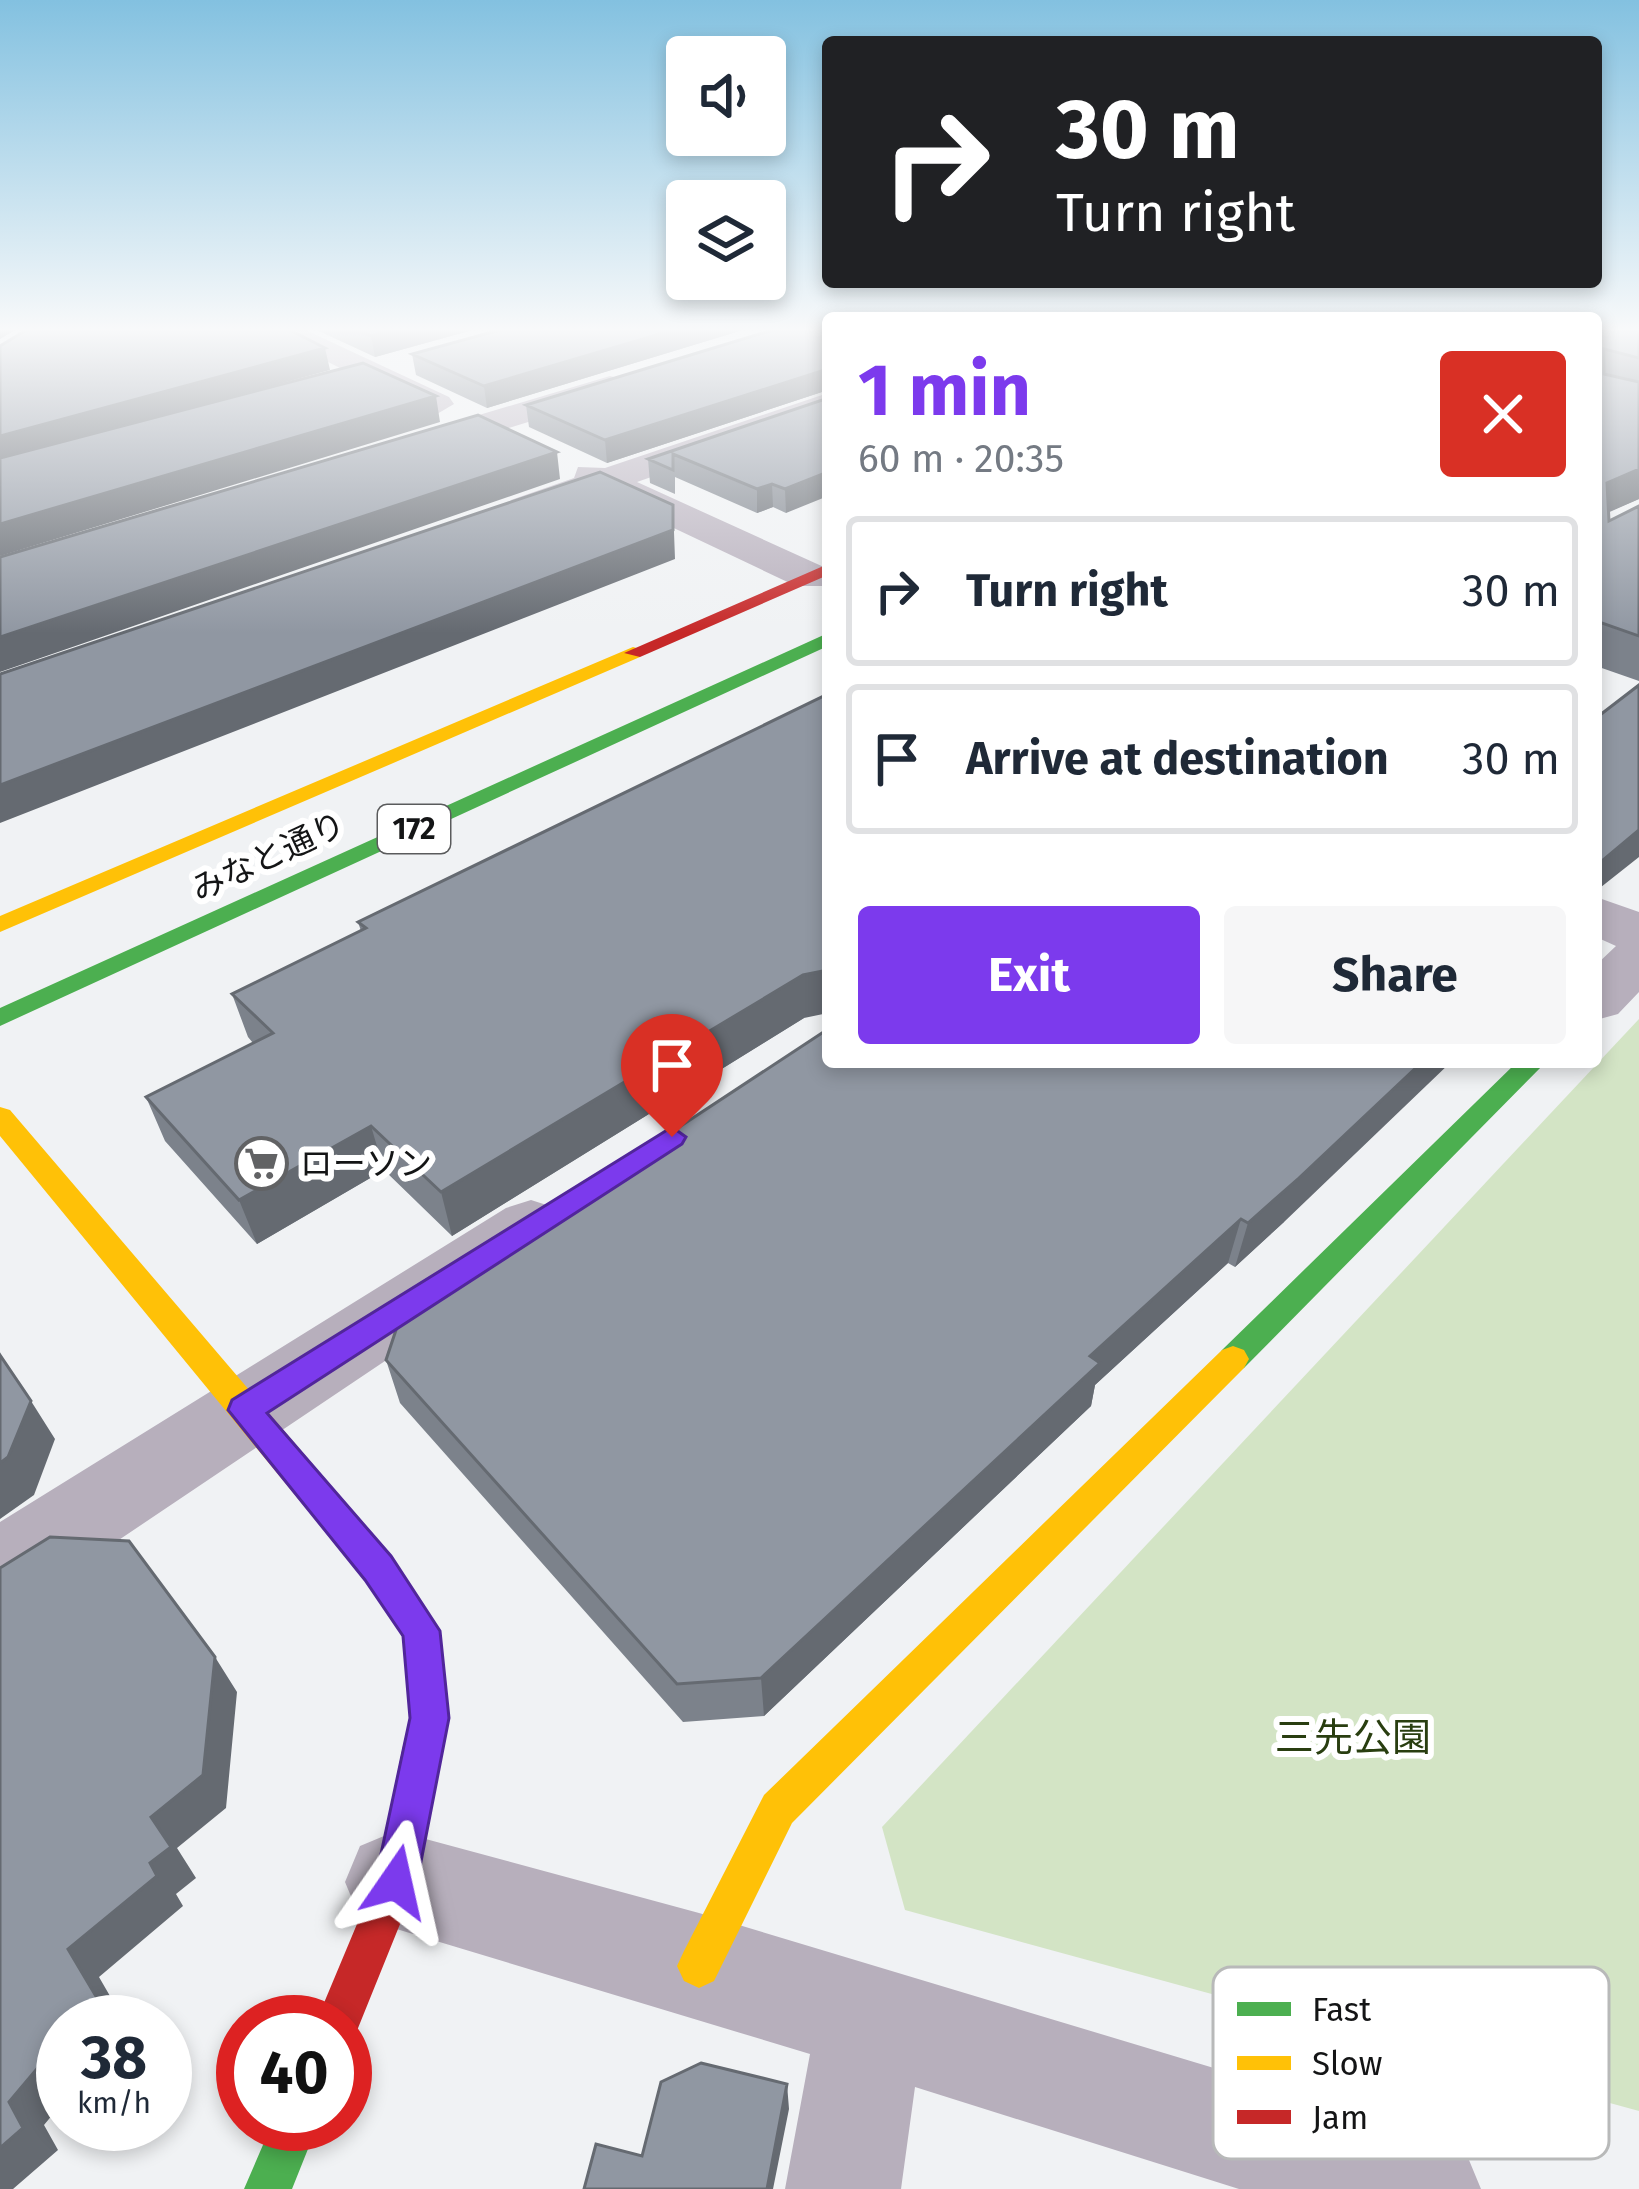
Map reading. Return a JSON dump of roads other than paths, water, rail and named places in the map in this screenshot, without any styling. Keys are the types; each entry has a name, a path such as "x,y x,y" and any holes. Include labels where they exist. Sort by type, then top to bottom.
{"main road":[{"name":"みなと通り","path":"0,925 819,573"},
{"name":"みなと通り","path":"0,1018 822,642"},
{"path":"699,1966 778,1809 1527,1068"},
{"path":"0,1117 378,1568 421,1631 429,1718 396,1882 349,1995"},
{"path":"268,2189 284,2151"}],"street":[{"path":"373,459 473,428"},
{"path":"490,428 819,573"},
{"path":"491,520 755,428"},
{"path":"1602,918 1639,934"},
{"path":"1602,994 1639,957"},
{"path":"0,1570 594,1186"},
{"path":"396,1882 699,1966 1213,2124"},
{"path":"843,2189 871,2018"},
{"path":"1326,2159 1423,2189"}],"place":[{"name":"ローソン","path":"261,1163"}],"park label":[{"name":"三先公園","path":"1353,1737"}]}
